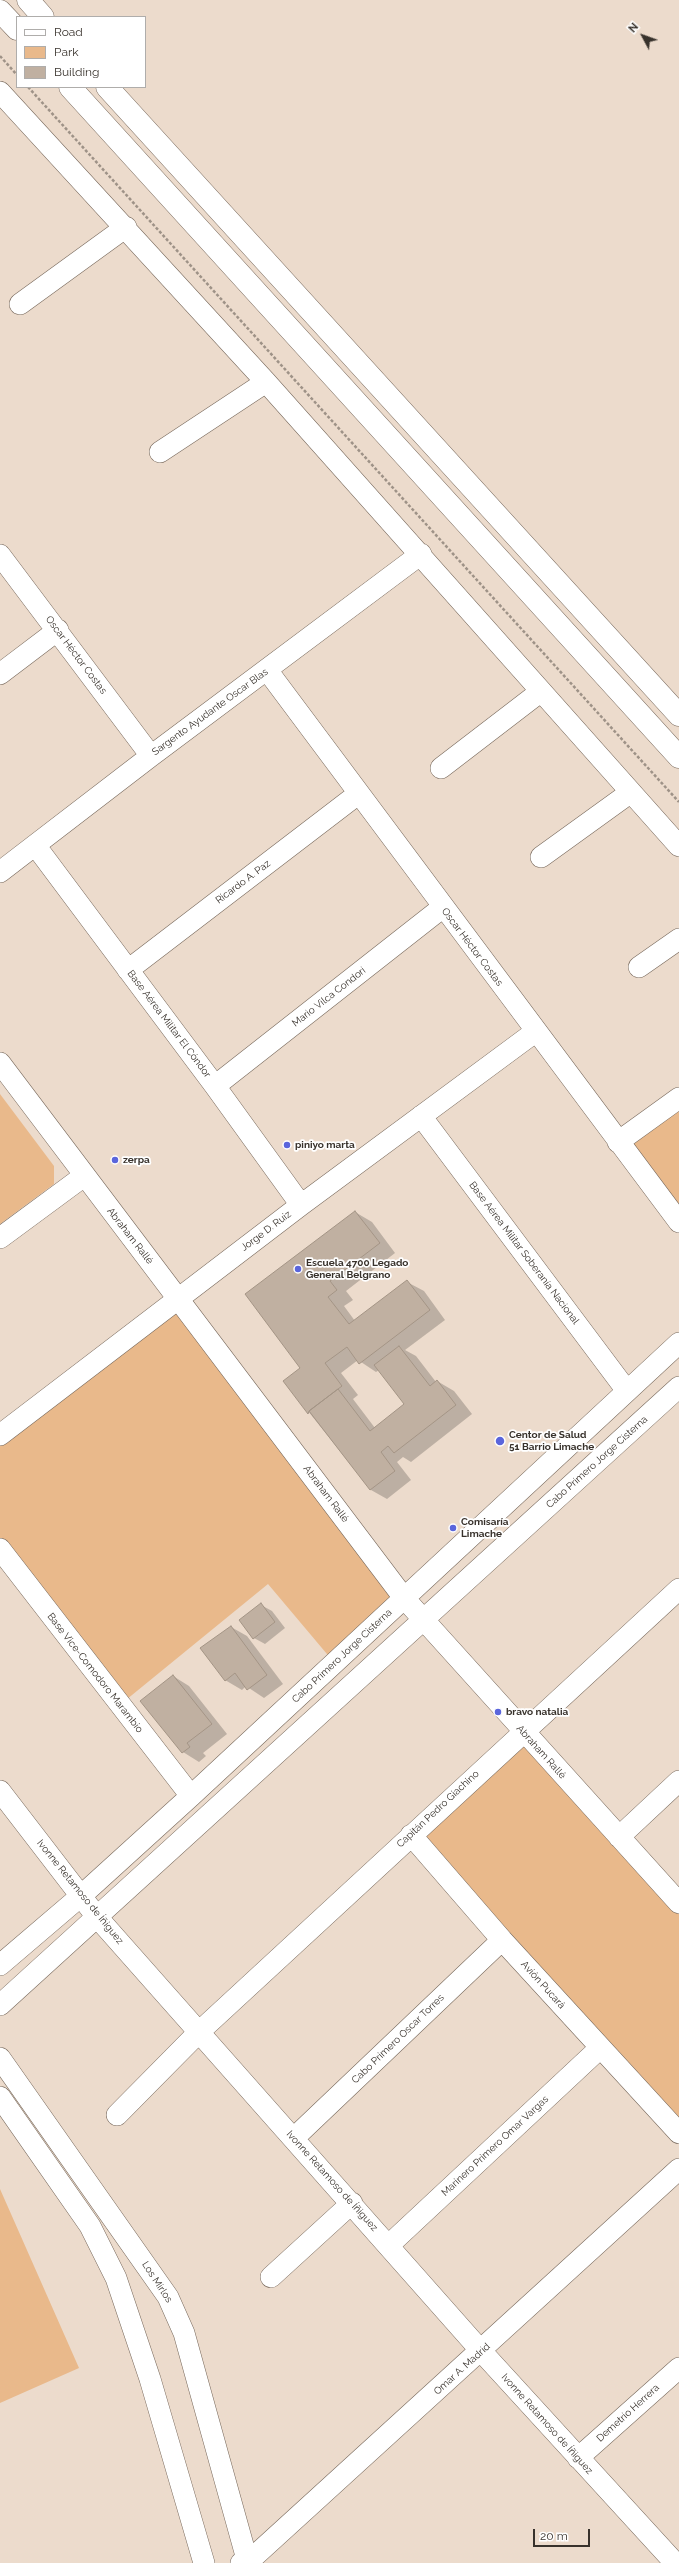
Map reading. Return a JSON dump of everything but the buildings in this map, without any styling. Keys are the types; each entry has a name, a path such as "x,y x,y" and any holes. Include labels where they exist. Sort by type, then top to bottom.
{"main road":[{"path":"28,0 42,16"},
{"path":"0,10 16,28"},
{"path":"71,88 679,757"},
{"path":"108,88 679,715"}],"street":[{"path":"0,92 126,227 421,554 540,692 679,846"},
{"path":"20,304 126,227"},
{"path":"160,452 266,382"},
{"name":"Sargento Ayudante Oscar Blas","path":"0,872 150,756 421,554"},
{"name":"Oscar Héctor Costas","path":"0,555 58,630 150,756"},
{"path":"0,674 58,630"},
{"name":"Oscar Héctor Costas","path":"267,670 535,1032 679,1222"},
{"path":"441,768 540,692"},
{"path":"541,857 631,792"},
{"name":"Ricardo A. Paz","path":"128,970 358,794"},
{"name":"Base Aérea Militar El Cóndor","path":"35,845 215,1086 301,1205"},
{"name":"Mario Vilca Condori","path":"215,1086 442,907"},
{"path":"639,968 679,939"},
{"name":"Jorge D. Ruiz","path":"0,1435 301,1205 535,1032"},
{"name":"Abraham Rallé","path":"0,1063 84,1176 179,1298 404,1598 679,1903"},
{"path":"618,1142 679,1098"},
{"name":"Base Aérea Militar Soberanía Nacional","path":"421,1116 628,1391"},
{"path":"0,1238 84,1176"},
{"name":"Cabo Primero Jorge Cisterna","path":"0,1965 82,1895 191,1796 679,1343"},
{"name":"Cabo Primero Jorge Cisterna","path":"0,2005 679,1387"},
{"name":"Base Vice-Comodoro Marambio","path":"0,1549 191,1796"},
{"name":"Capitán Pedro Giachino","path":"117,2115 200,2032 410,1835 679,1589"},
{"path":"619,1837 679,1781"},
{"name":"Ivonne Retamoso de Íñiguez","path":"0,1791 82,1895 97,1917 352,2203 482,2352 675,2563"},
{"name":"Avión Pucará","path":"410,1835 502,1940 679,2133"},
{"name":"Cabo Primero Oscar Torres","path":"294,2138 502,1940"},
{"name":"Marinero Primero Omar Vargas","path":"389,2245 600,2048"},
{"name":"Los Mirlos","path":"0,2058 168,2297 184,2333 246,2563"},
{"path":"0,2097 90,2226 116,2278 150,2378 204,2563"},
{"name":"Omar A. Madrid","path":"246,2563 482,2352 679,2170"},
{"path":"271,2278 352,2203"},
{"name":"Demetrio Herrera","path":"578,2458 679,2368"}],"path":[{"path":"0,56 16,74"},
{"path":"29,88 679,802"}],"green space":[{"path":"0,1094 54,1166 54,1184 0,1224"},
{"path":"679,1100 679,1220 622,1142"},
{"path":"179,1300 400,1598 332,1660 268,1584 121,1704 0,1548 0,1436"},
{"path":"523,1733 679,1904 679,2132 412,1835"},
{"path":"0,2189 79,2368 0,2403"}],"place":[{"name":"piniyo marta","path":"287,1145"},
{"name":"zerpa","path":"115,1160"},
{"name":"Escuela 4700 Legado General Belgrano","path":"298,1269"},
{"name":"Centor de Salud 51 Barrio Limache","path":"500,1441"},
{"name":"Comisaría Limache","path":"453,1528"},
{"name":"bravo natalia","path":"498,1712"}]}
